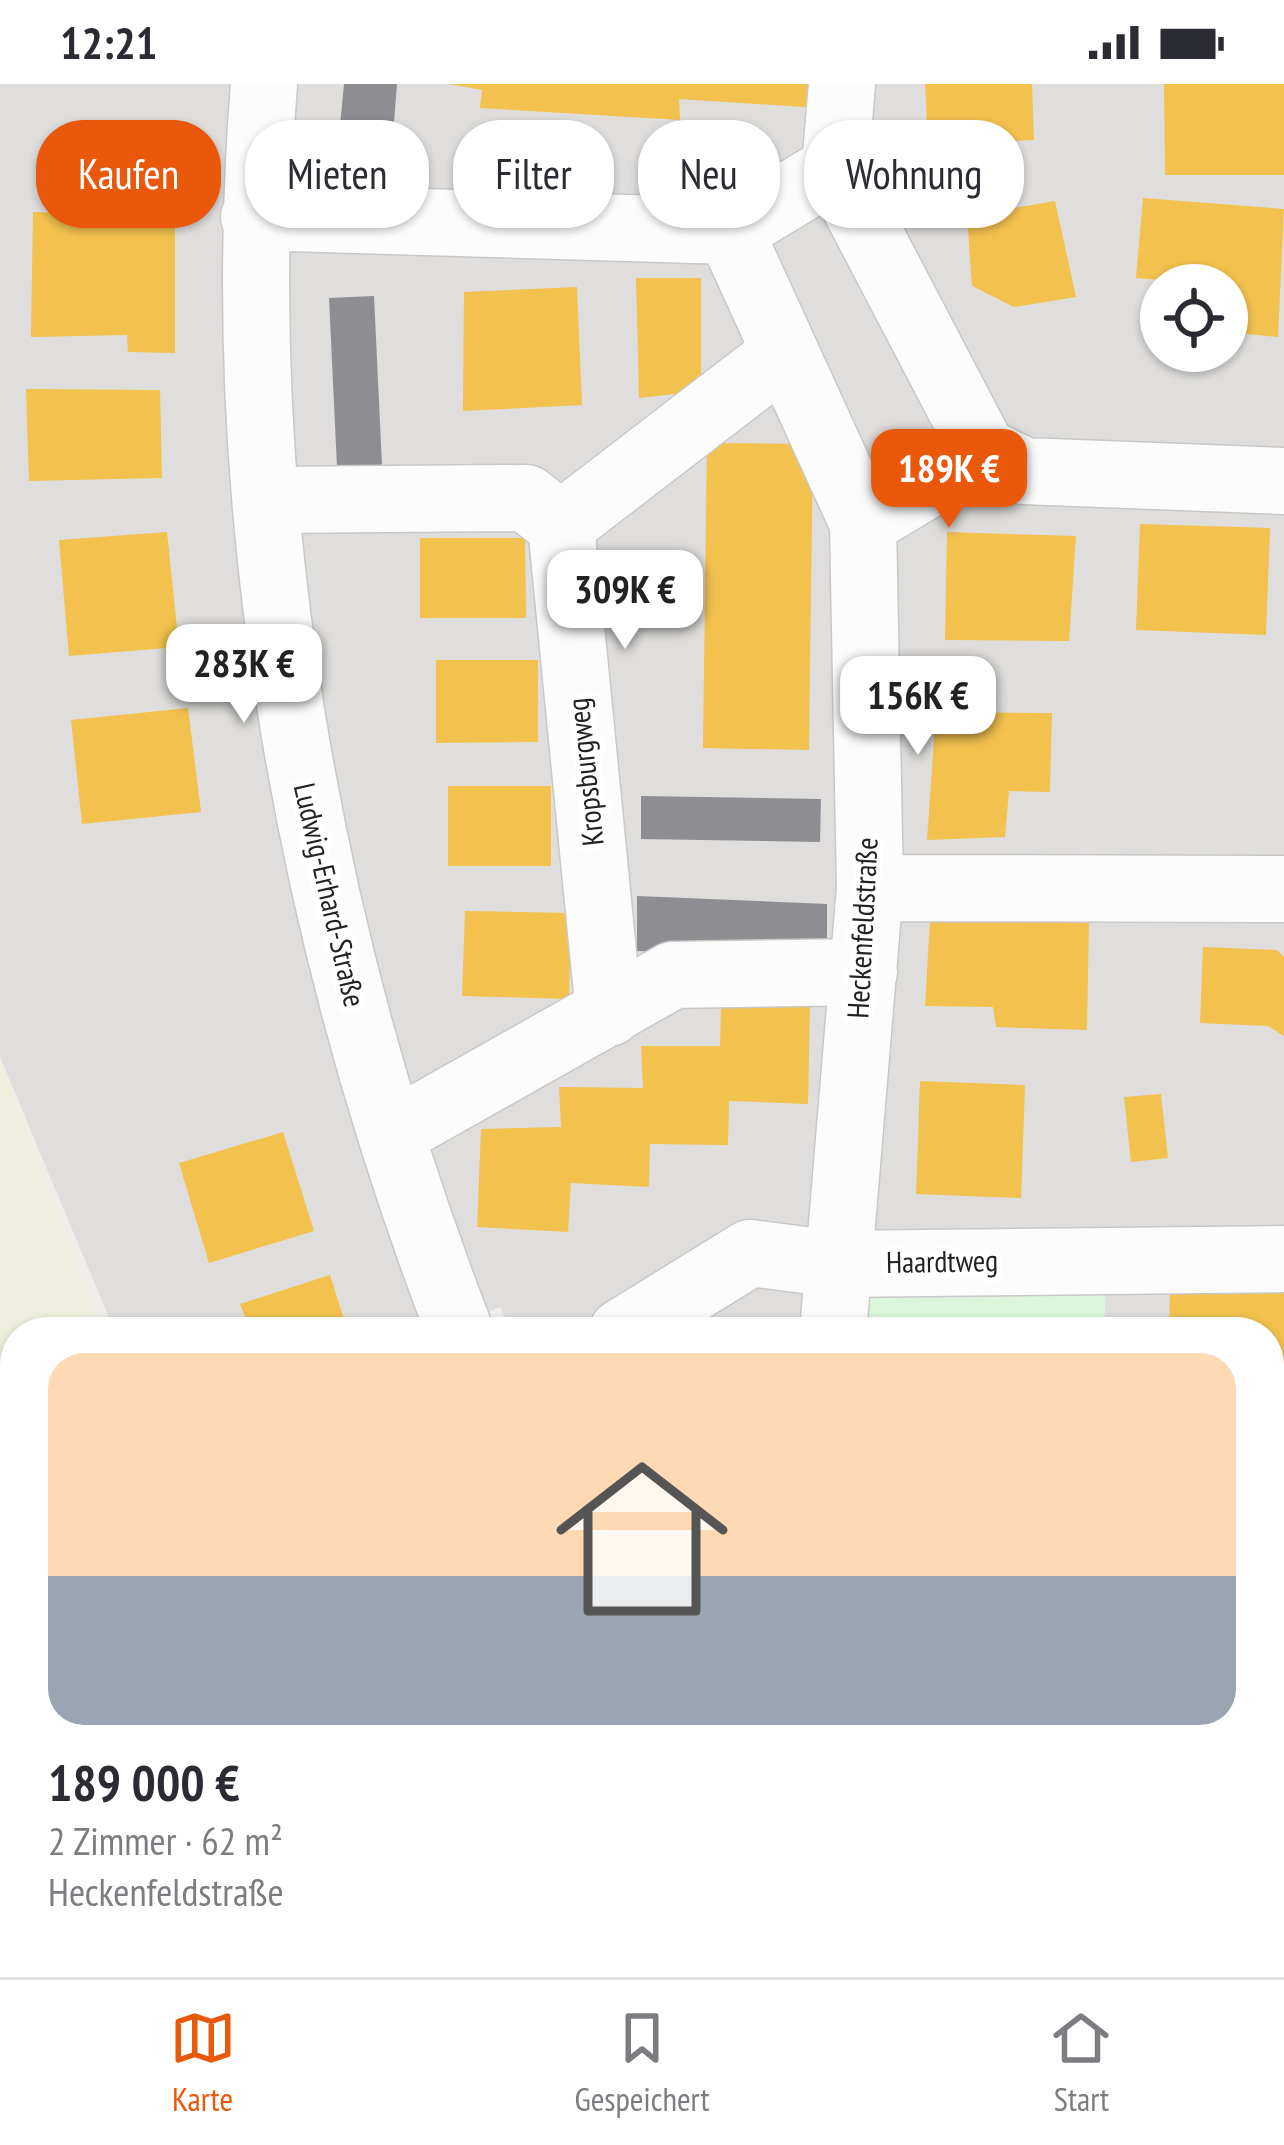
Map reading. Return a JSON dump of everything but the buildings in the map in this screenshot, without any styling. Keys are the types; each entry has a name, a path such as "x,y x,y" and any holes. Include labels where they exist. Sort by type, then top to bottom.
{"street":[{"name":"Ludwig-Erhard-Straße","path":"261,120 264,84"},
{"path":"839,120 842,84"},
{"path":"429,223 730,231 804,187"},
{"name":"Ludwig-Erhard-Straße","path":"254,228 267,500 304,793 366,1059 455,1317"},
{"path":"866,228 982,451 1024,471 1284,481"},
{"name":"Heckenfeldstraße","path":"730,231 863,523 870,888 833,1317"},
{"path":"267,500 526,498 561,525 785,353"},
{"path":"863,523 982,451"},
{"name":"Kropsburgweg","path":"561,525 609,1012"},
{"path":"870,888 1284,889"},
{"path":"392,1134 673,975 864,972"},
{"name":"Haardtweg","path":"646,1317 750,1253 835,1264 1284,1259"}],"shaded area":[{"path":"0,84 1284,84 1284,1317 505,1317 500,1307 478,1317 109,1317 0,1057"},
{"path":"835,233 928,405 853,446 760,274"}],"green space":[{"path":"0,1057 95,1317 0,1317"},
{"path":"869,1280 1106,1286 1105,1317 848,1317"}]}
